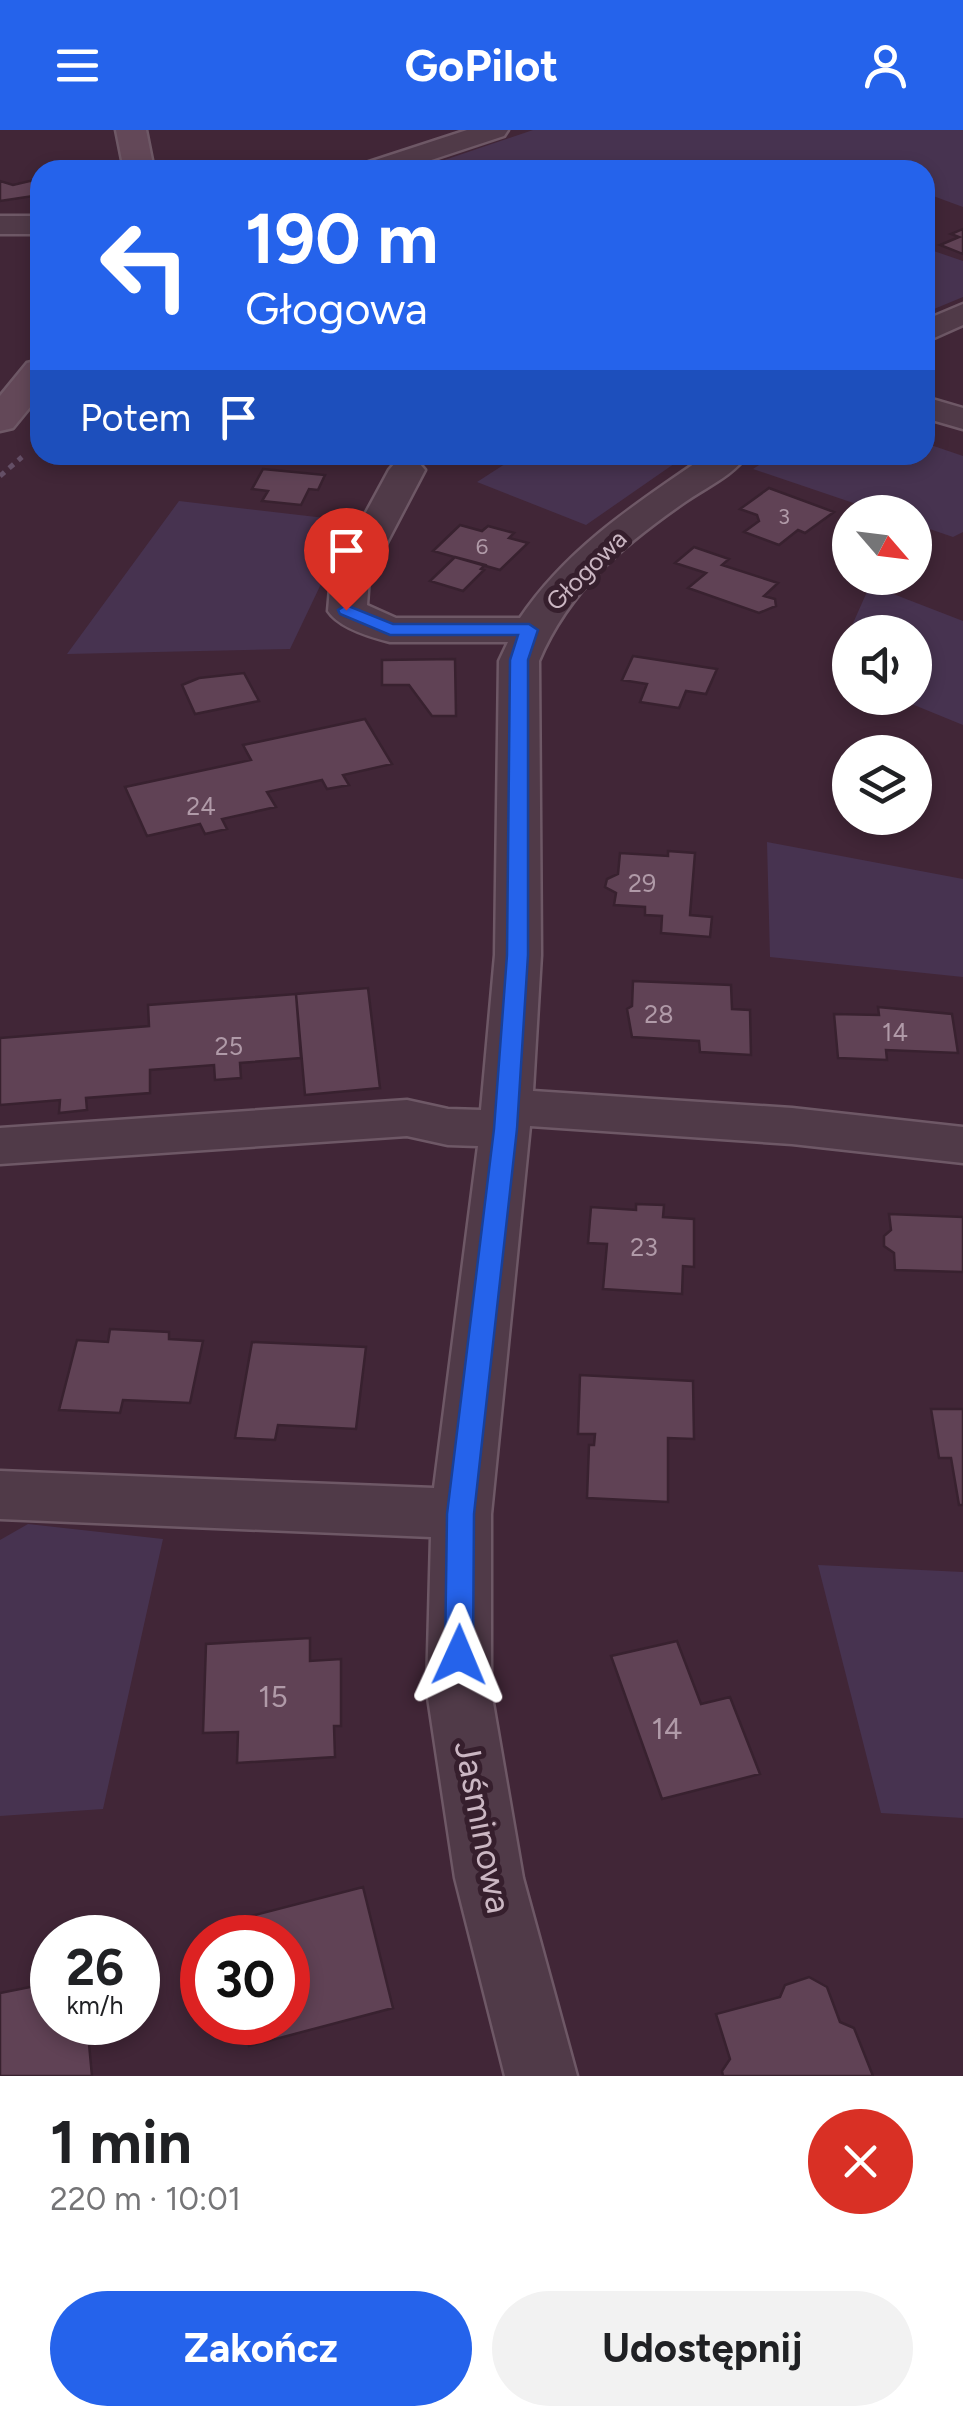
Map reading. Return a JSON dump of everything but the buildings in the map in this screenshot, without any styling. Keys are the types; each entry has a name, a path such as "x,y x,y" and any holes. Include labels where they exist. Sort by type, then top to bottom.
{"street":[{"path":"132,130 137,160"},
{"path":"403,160 494,130"},
{"path":"0,224 30,224"},
{"path":"935,327 963,313"},
{"path":"0,420 30,383"},
{"path":"935,409 963,419"},
{"name":"Głogowa","path":"407,470 350,578 346,610 390,630 529,630 605,545 716,465"},
{"name":"Jaśminowa","path":"529,630 519,660 518,955 506,1118 460,1514 458,1691 489,1878 542,2076"},
{"path":"0,1146 407,1118 448,1127 506,1118 792,1126 963,1145"},
{"path":"0,1495 460,1514"}],"shaded area":[{"path":"533,130 963,130 963,207 935,197 935,160 444,160"},
{"path":"935,251 963,261 963,297 935,309"},
{"path":"935,446 963,456 963,532 953,537 932,530 932,495 832,496 753,469 759,465 935,465"},
{"path":"503,465 672,465 586,525 477,482"},
{"path":"179,501 351,521 290,649 67,654"},
{"path":"866,595 896,595 963,621 963,725 932,712 932,615 857,615"},
{"path":"767,842 963,879 963,977 770,957"},
{"path":"28,1524 163,1539 103,1809 0,1816 0,1540"},
{"path":"818,1565 963,1572 963,1818 881,1813"}],"route":[{"path":"346,610 390,630 529,630 519,660 518,955 506,1129 460,1514 459,1655"}]}
